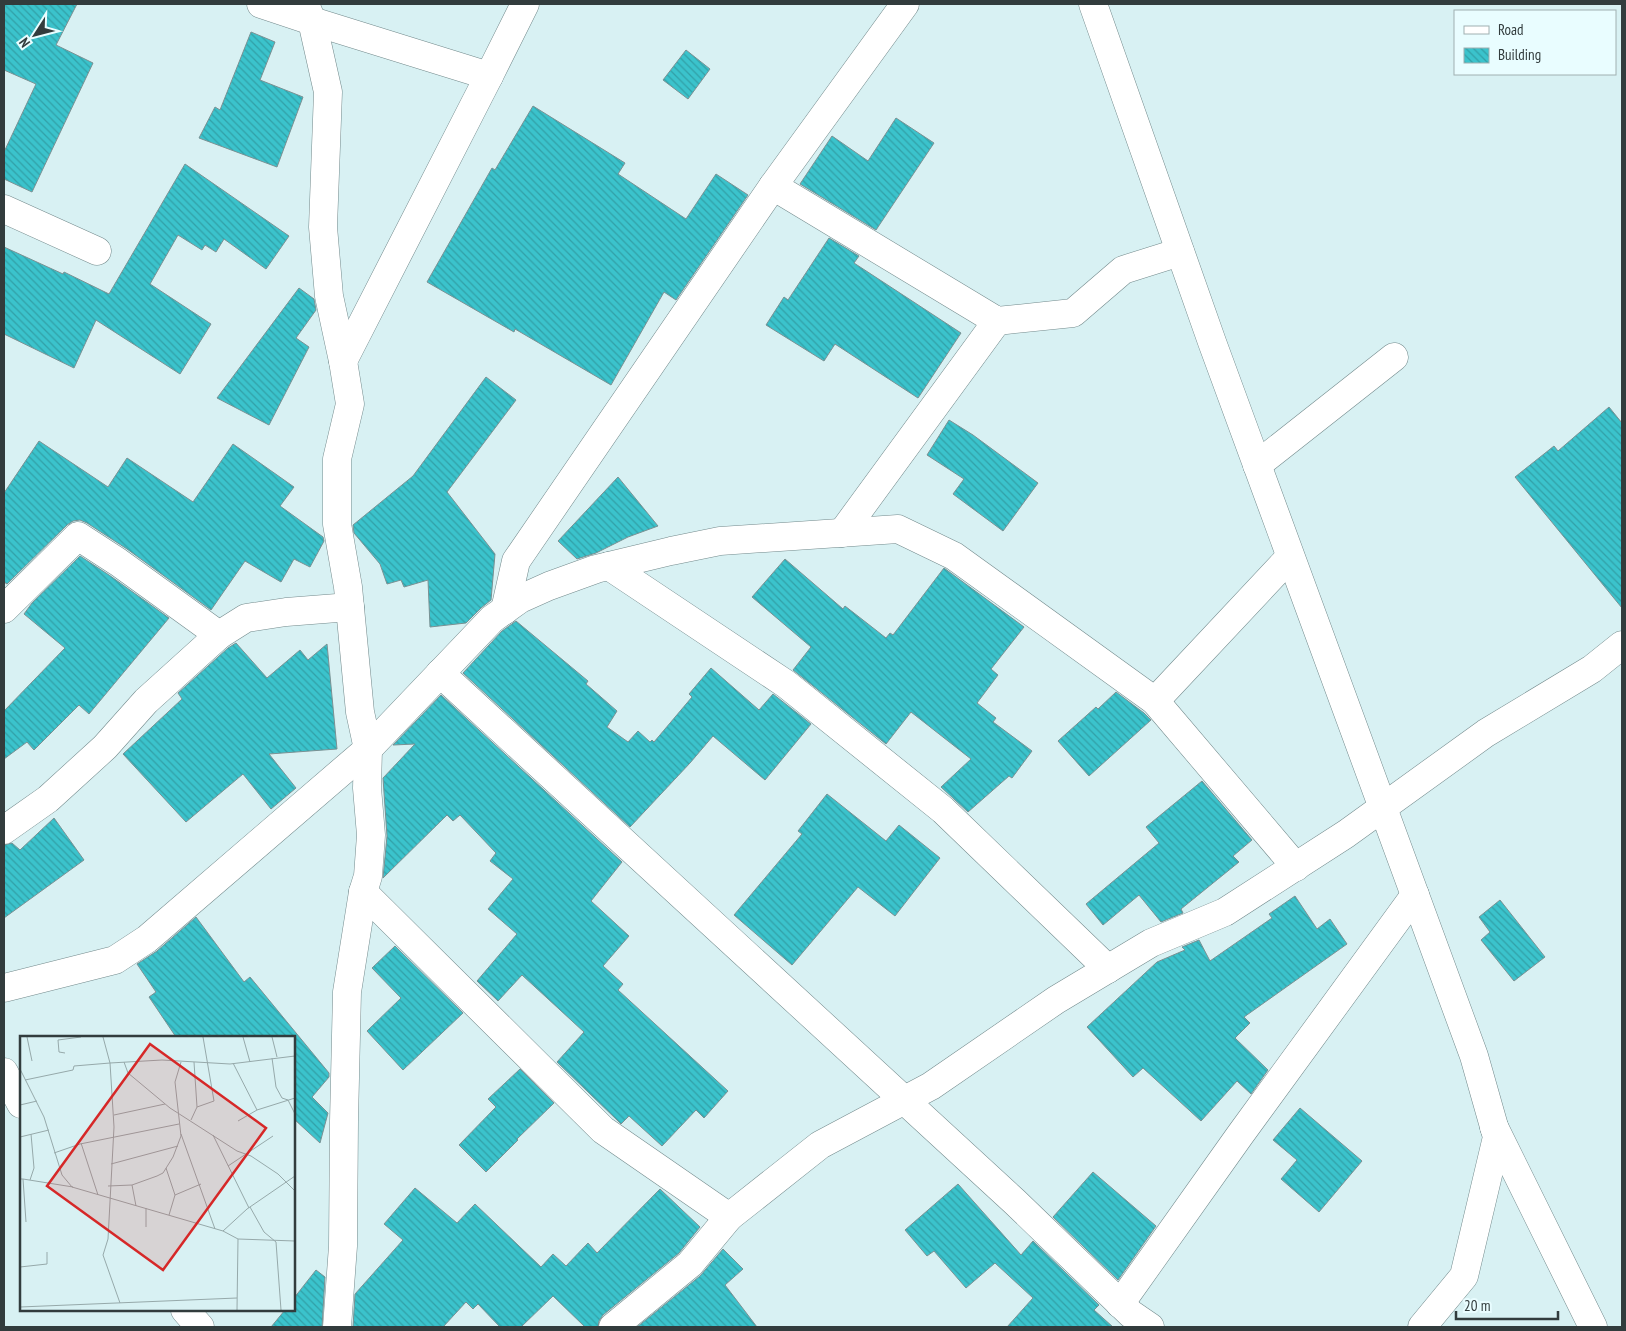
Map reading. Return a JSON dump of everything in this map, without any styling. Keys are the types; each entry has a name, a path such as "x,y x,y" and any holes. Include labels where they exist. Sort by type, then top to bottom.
{"street":[{"path":"261,4 309,12 489,76"},
{"path":"343,361 525,4"},
{"path":"505,610 516,561 773,186 905,4"},
{"path":"1094,4 1257,466 1474,1056 1497,1137 1464,1276 1422,1327"},
{"path":"309,12 328,92 323,227 329,296 350,404 337,459 337,524 350,607 360,712 368,749 367,788 371,835 368,876 363,892 347,992 343,1246 338,1327"},
{"path":"773,186 997,321 1073,313 1123,270 1180,252"},
{"path":"4,209 98,252"},
{"path":"842,533 997,321"},
{"path":"1257,466 1394,356"},
{"path":"4,988 115,960 147,939 368,749 492,619 520,599 549,586 609,566 720,541 898,529 954,556 1155,701 1296,866"},
{"path":"4,609 78,536 118,562 219,635"},
{"path":"1155,701 1290,557"},
{"path":"609,566 786,684 943,810 1108,969"},
{"path":"4,830 48,799 105,747 146,702 219,635 246,618 286,612 350,607"},
{"path":"613,1327 690,1264 729,1217 820,1146 931,1086 1056,1000 1151,943 1226,912 1346,834 1486,734 1592,669 1622,644"},
{"path":"440,674 1015,1202 1120,1304 1150,1327"},
{"path":"363,892 603,1130 729,1217"},
{"path":"1120,1304 1415,895"},
{"path":"4,1072 20,1102"},
{"path":"1494,1126 1593,1327"},
{"path":"186,1311 200,1327"}],"building":[{"path":"4,4 77,4 56,45 93,63 32,192 4,179 4,152 36,84 4,70"},
{"path":"251,32 275,42 260,80 303,97 277,167 199,138 215,107 220,110"},
{"path":"686,50 710,69 688,99 663,80"},
{"path":"533,106 625,163 618,174 686,219 716,174 748,195 676,300 664,292 611,385 515,329 514,332 427,282 492,168 495,170"},
{"path":"896,118 934,143 876,230 800,184 832,136 868,161"},
{"path":"185,164 289,236 266,269 224,239 216,252 205,245 202,250 178,235 150,284 211,324 180,374 96,320 74,368 4,334 4,247 63,274 64,272 109,294"},
{"path":"829,238 859,256 854,263 961,333 918,398 835,344 824,361 766,325 784,297 788,300"},
{"path":"299,288 314,299 316,310 296,338 309,347 269,425 217,398"},
{"path":"486,377 516,400 447,492 495,554 491,600 466,623 430,627 428,580 404,587 401,580 387,584 380,564 354,533 353,525 413,476"},
{"path":"1609,407 1622,423 1622,608 1515,477 1554,446 1558,451"},
{"path":"949,420 973,435 1038,483 1003,531 953,494 964,479 927,455"},
{"path":"39,441 108,487 127,458 193,502 233,444 294,487 280,506 323,537 324,541 310,567 294,559 281,582 245,561 211,610 127,549 80,520 73,521 67,525 7,584 4,582 4,493"},
{"path":"618,477 658,526 628,537 596,553 577,559 558,541"},
{"path":"80,556 169,618 89,714 79,705 34,750 27,742 4,759 4,711 65,648 24,614 32,603"},
{"path":"785,559 843,609 845,606 886,638 890,633 893,635 944,568 1024,627 991,669 998,675 977,703 996,718 993,722 1032,751 1012,778 1009,776 968,812 941,787 971,759 911,712 886,744 793,670 811,647 752,597"},
{"path":"516,621 588,681 586,684 617,711 607,727 628,742 638,731 650,742 652,740 654,742 692,697 689,694 711,668 759,710 773,694 811,724 765,780 713,736 630,827 463,673 502,631"},
{"path":"236,643 267,678 300,650 308,660 327,644 337,749 269,754 296,788 271,809 243,774 186,822 123,754 182,699 178,693"},
{"path":"1116,692 1151,720 1089,776 1058,741"},
{"path":"441,695 622,862 591,901 629,936 603,966 623,984 618,990 728,1091 704,1118 696,1110 662,1146 629,1116 621,1124 557,1062 584,1032 522,975 498,1001 477,981 517,934 488,909 513,879 490,861 496,853 460,815 453,821 447,815 383,878 387,836 383,778 415,744 393,745"},
{"path":"1202,781 1252,840 1233,856 1239,862 1181,909 1183,913 1161,922 1139,895 1103,925 1086,904 1159,843 1146,827"},
{"path":"827,794 886,841 899,825 940,858 895,916 858,887 792,965 734,915 802,834 798,831"},
{"path":"54,818 84,860 4,918 4,845 12,843 20,850"},
{"path":"1295,896 1317,929 1330,919 1347,944 1244,1017 1250,1023 1235,1038 1268,1070 1251,1094 1237,1081 1201,1121 1143,1068 1133,1077 1087,1027 1157,962 1185,950 1182,947 1199,940 1210,961 1272,918 1269,914"},
{"path":"1500,900 1545,957 1514,981 1481,940 1490,932 1479,917"},
{"path":"196,917 244,982 250,977 329,1073 329,1077 312,1097 328,1113 320,1143 295,1120 295,1036 175,1036 149,997 156,992 137,964 157,951"},
{"path":"395,946 463,1013 403,1070 367,1031 401,998 372,968"},
{"path":"520,1069 554,1103 486,1172 459,1145 496,1107 488,1099"},
{"path":"1300,1108 1362,1161 1319,1212 1281,1179 1297,1160 1273,1140"},
{"path":"1093,1172 1156,1226 1118,1280 1053,1217"},
{"path":"958,1184 1021,1255 1033,1241 1099,1305 1094,1310 1113,1327 1007,1327 1033,1298 995,1263 966,1288 934,1251 927,1256 905,1230"},
{"path":"415,1188 457,1223 475,1204 541,1267 553,1254 566,1266 588,1243 597,1253 660,1189 700,1227 679,1253 603,1315 598,1327 585,1327 553,1296 521,1327 500,1327 478,1304 473,1309 466,1302 443,1327 353,1327 355,1294 403,1240 384,1224"},
{"path":"723,1249 743,1269 725,1285 757,1327 637,1327 700,1276"},
{"path":"316,1270 325,1277 322,1327 271,1327 284,1311 295,1311 295,1297"}]}
